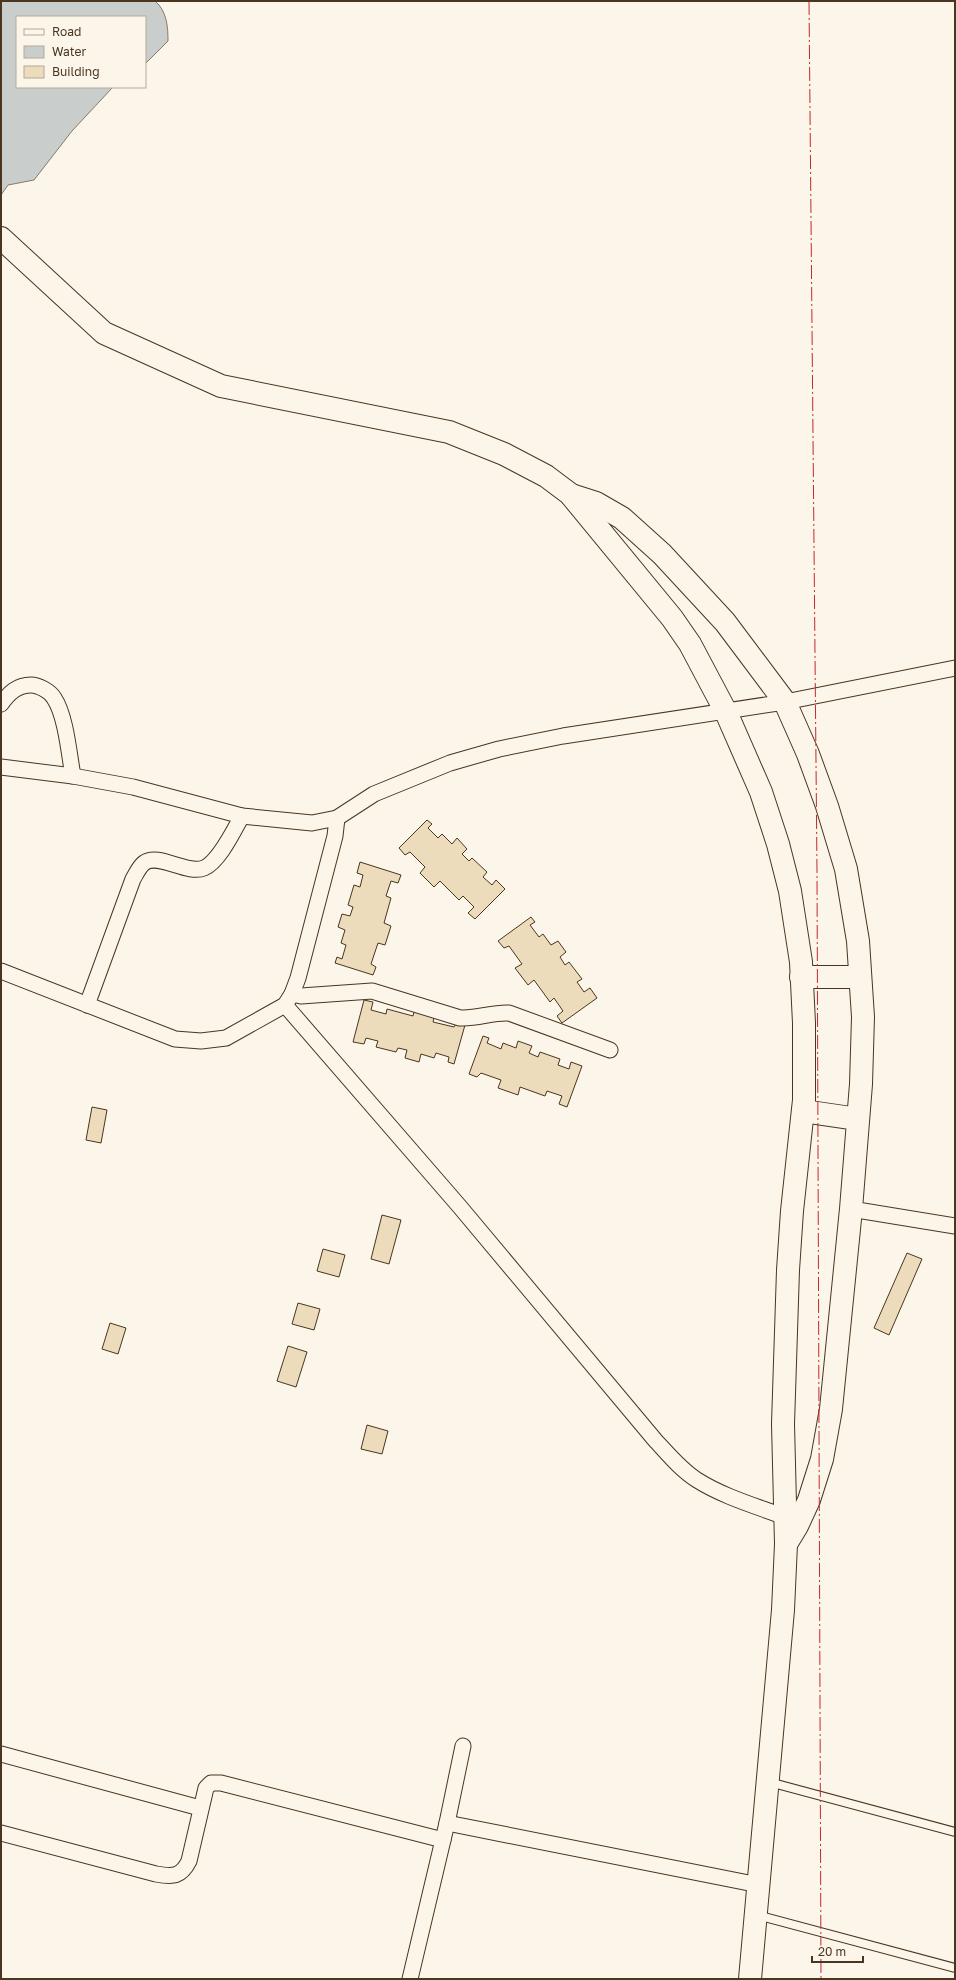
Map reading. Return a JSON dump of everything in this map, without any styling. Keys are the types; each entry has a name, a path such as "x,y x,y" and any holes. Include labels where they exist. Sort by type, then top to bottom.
{"street":[{"path":"1,238 104,333 220,386 449,432 504,454 546,476 570,494 672,618 690,644 726,712 761,792 778,844 790,891 802,977 804,1023 803,1111 792,1211 788,1270 783,1424 786,1544 783,1610 750,1979"},
{"path":"570,494 596,503 622,518 662,554 725,622 785,702 808,754 827,806 846,869 858,941 863,1017 861,1084 851,1209 832,1409 822,1459 809,1500 797,1526 786,1544"},
{"path":"1,767 73,776 133,787 242,816 312,823 337,818 381,792 450,763 499,749 563,736 785,702 955,668"},
{"path":"1,704 14,690 23,685 35,685 54,696 60,708 73,776"},
{"path":"87,1005 133,879 142,864 148,861 157,860 180,867 196,870 204,869 217,857 242,816"},
{"path":"289,999 298,978 333,843 337,818"},
{"path":"1,972 175,1039 201,1041 226,1038 289,999 372,991 460,1018 475,1018 498,1012 517,1014 610,1050"},
{"path":"802,977 860,977"},
{"path":"289,999 460,1207 673,1460 696,1480 717,1491 785,1517"},
{"path":"803,1111 858,1119"},
{"path":"851,1209 955,1226"},
{"path":"410,1979 448,1823 463,1746"},
{"path":"1,1754 200,1808"},
{"path":"1,1833 156,1874 177,1875 185,1870 189,1861 200,1808 206,1788 211,1783 220,1783 443,1840"},
{"path":"448,1823 759,1885"}],"lane":[{"path":"768,1782 955,1832"},
{"path":"756,1915 955,1968"}],"water":[{"path":"1,1 155,1 164,14 167,25 168,41 146,63 146,16 16,16 16,88 112,88 72,131 34,180 8,185 1,195"}],"building":[{"path":"427,820 432,824 428,828 438,838 442,834 452,844 457,838 467,849 462,854 469,861 472,858 487,872 483,877 492,885 496,880 505,889 475,919 468,913 474,907 463,896 459,900 440,881 434,887 420,873 425,867 410,852 405,855 399,848"},
{"path":"360,862 401,875 398,883 391,881 386,896 391,898 384,923 391,926 385,945 378,943 371,964 376,967 373,975 335,963 337,957 342,959 346,945 341,943 345,930 338,927 342,914 350,916 353,907 348,905 354,885 360,887 363,875 357,873"},
{"path":"531,917 535,922 530,925 539,937 543,934 551,945 558,941 566,952 560,957 565,965 569,962 582,979 577,982 584,992 590,988 597,998 562,1023 557,1016 563,1011 554,998 550,1002 534,980 528,985 515,968 522,964 509,946 504,948 498,941"},
{"path":"364,1000 373,1002 371,1010 386,1014 387,1009 413,1016 415,1008 435,1014 433,1022 454,1027 457,1022 465,1025 454,1064 448,1062 449,1057 436,1053 434,1058 421,1054 419,1062 405,1058 407,1050 398,1048 396,1052 376,1047 378,1041 366,1038 364,1044 353,1042"},
{"path":"483,1036 489,1038 487,1043 501,1049 503,1043 516,1048 518,1041 532,1046 529,1053 538,1057 540,1052 560,1059 558,1065 569,1069 571,1062 582,1066 567,1107 559,1104 562,1096 547,1091 545,1096 520,1087 518,1095 498,1088 501,1080 481,1073 477,1077 469,1074"},
{"path":"92,1107 107,1110 101,1143 86,1140"},
{"path":"382,1215 401,1220 389,1264 371,1259"},
{"path":"323,1249 345,1255 339,1277 317,1271"},
{"path":"907,1253 922,1259 889,1335 874,1328"},
{"path":"298,1303 320,1309 314,1330 292,1324"},
{"path":"110,1323 126,1328 118,1354 102,1349"},
{"path":"288,1346 307,1352 296,1387 277,1381"},
{"path":"367,1425 388,1431 382,1454 361,1449"}],"power":[{"path":"809,1 817,871 821,1979"}]}
